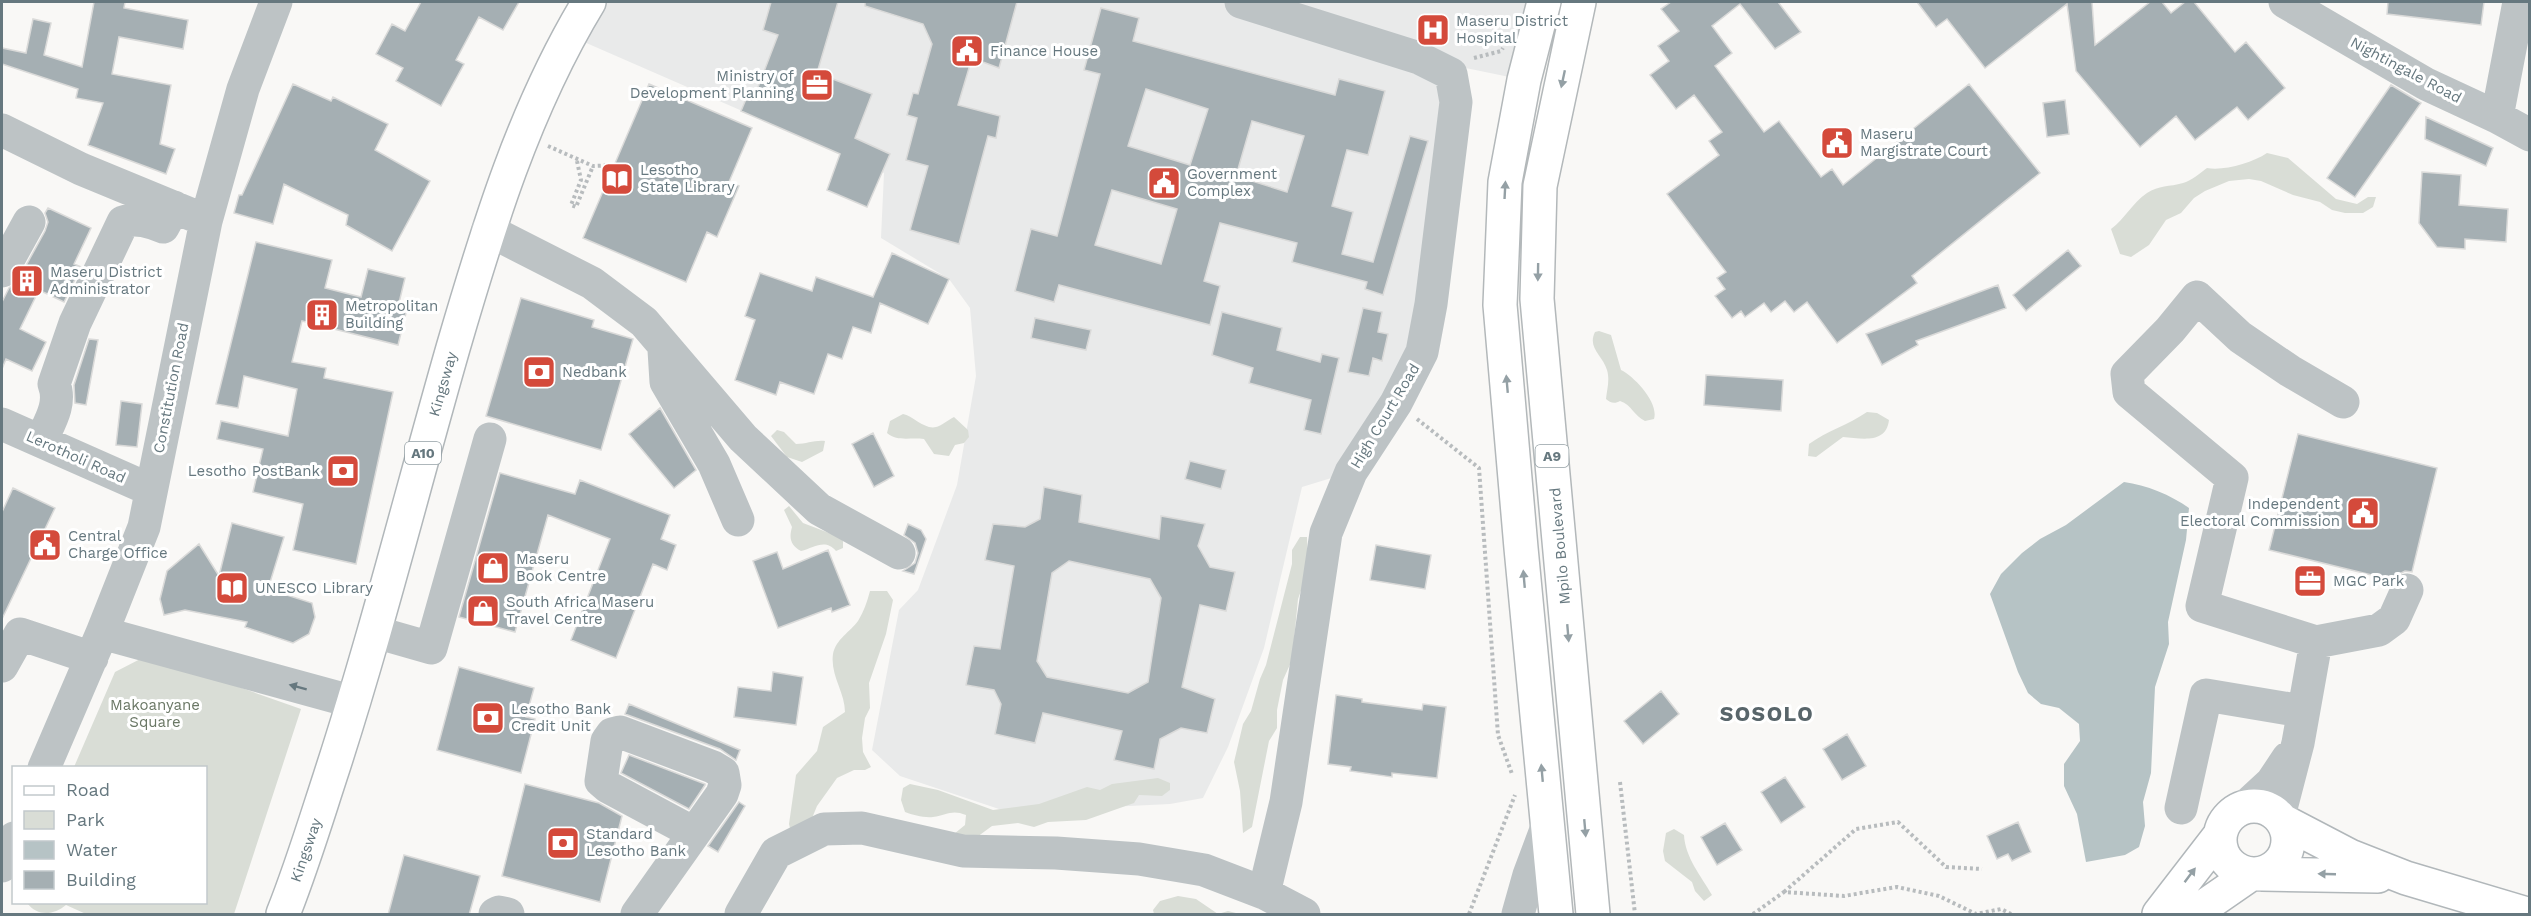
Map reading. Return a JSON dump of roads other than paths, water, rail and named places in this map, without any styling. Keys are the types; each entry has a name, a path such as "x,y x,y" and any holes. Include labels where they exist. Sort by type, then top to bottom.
{"main road":[{"name":"Kingsway","path":"283,915 298,876 375,632 488,230 523,134 568,35 589,2"},
{"name":"A9","path":"1544,2 1524,80 1505,182 1500,305 1556,915"},
{"name":"Mpilo Boulevard","path":"1579,2 1540,186 1537,299 1593,915"},
{"path":"2159,915 2220,834 2229,817 2246,806 2269,809 2350,856 2406,878 2527,915"},
{"path":"2193,915 2257,874 2272,869 2286,853 2288,831 2281,818"},
{"path":"2220,834 2220,846 2224,857 2231,865 2257,874 2406,878"}],"street":[{"name":"Constitution Road","path":"45,766 97,646 144,527 206,221 243,89 276,2"},
{"name":"High Court Road","path":"1241,2 1419,58 1451,74 1456,102 1431,304 1422,352 1396,403 1351,472 1326,533 1286,802 1264,893"},
{"name":"Nightingale Road","path":"2285,2 2426,84 2497,117 2529,135"},
{"path":"2497,117 2519,2"},
{"path":"2,130 81,169 206,221"},
{"path":"41,441 57,405 58,394 54,384 75,323 123,222 129,219 153,222 163,227 174,207"},
{"path":"2,271 29,222"},
{"path":"488,230 592,283 644,322 743,438 819,508 899,553"},
{"path":"2343,402 2290,371 2240,337 2197,297 2170,330 2127,374 2129,393 2232,477 2202,606 2316,642 2379,630 2394,619 2407,590"},
{"path":"664,348 666,382 714,464 738,520"},
{"name":"Lerotholi Road","path":"2,424 151,490"},
{"path":"375,632 431,648 490,438"},
{"path":"2,666 20,634 97,646 354,702"},
{"path":"2281,818 2316,642"},
{"path":"2181,808 2206,695 2300,727"},
{"path":"2246,806 2272,782 2300,727"},
{"path":"1518,915 1528,875 1547,827"},
{"path":"741,915 776,853 824,828 862,828 963,851 1056,853 1139,859 1204,870 1264,893 1304,915"},
{"path":"637,915 694,833"},
{"path":"2,866 12,843"},
{"path":"495,915 499,912 508,915"}],"water":[{"path":"2124,482 2158,491 2189,508 2186,540 2168,622 2169,644 2155,687 2151,773 2143,802 2145,826 2139,847 2125,855 2086,862 2077,814 2064,786 2064,764 2080,741 2079,724 2059,708 2041,704 2028,693 2018,672 1990,594 2001,574 2022,553 2040,539 2066,525"}],"place":[{"name":"Maseru District Hospital","path":"1433,30"},
{"name":"Finance House","path":"967,51"},
{"name":"Ministry of Development Planning","path":"817,85"},
{"name":"Maseru Margistrate Court","path":"1837,143"},
{"name":"Lesotho State Library","path":"617,179"},
{"name":"Government Complex","path":"1164,183"},
{"name":"Maseru District Administrator","path":"27,281"},
{"name":"Metropolitan Building","path":"322,315"},
{"name":"Nedbank","path":"539,372"},
{"name":"Lesotho PostBank","path":"343,471"},
{"name":"Independent Electoral Commission","path":"2363,513"},
{"name":"Central Charge Office","path":"45,545"},
{"name":"Maseru Book Centre","path":"493,568"},
{"name":"MGC Park","path":"2310,581"},
{"name":"UNESCO Library","path":"232,588"},
{"name":"South Africa Maseru Travel Centre","path":"483,611"},
{"name":"Lesotho Bank Credit Unit","path":"488,718"},
{"name":"Standard Lesotho Bank","path":"563,843"}],"district":[{"name":"SOSOLO","path":"1767,713"}],"park label":[{"name":"Makoanyane Square","path":"155,714"}]}
